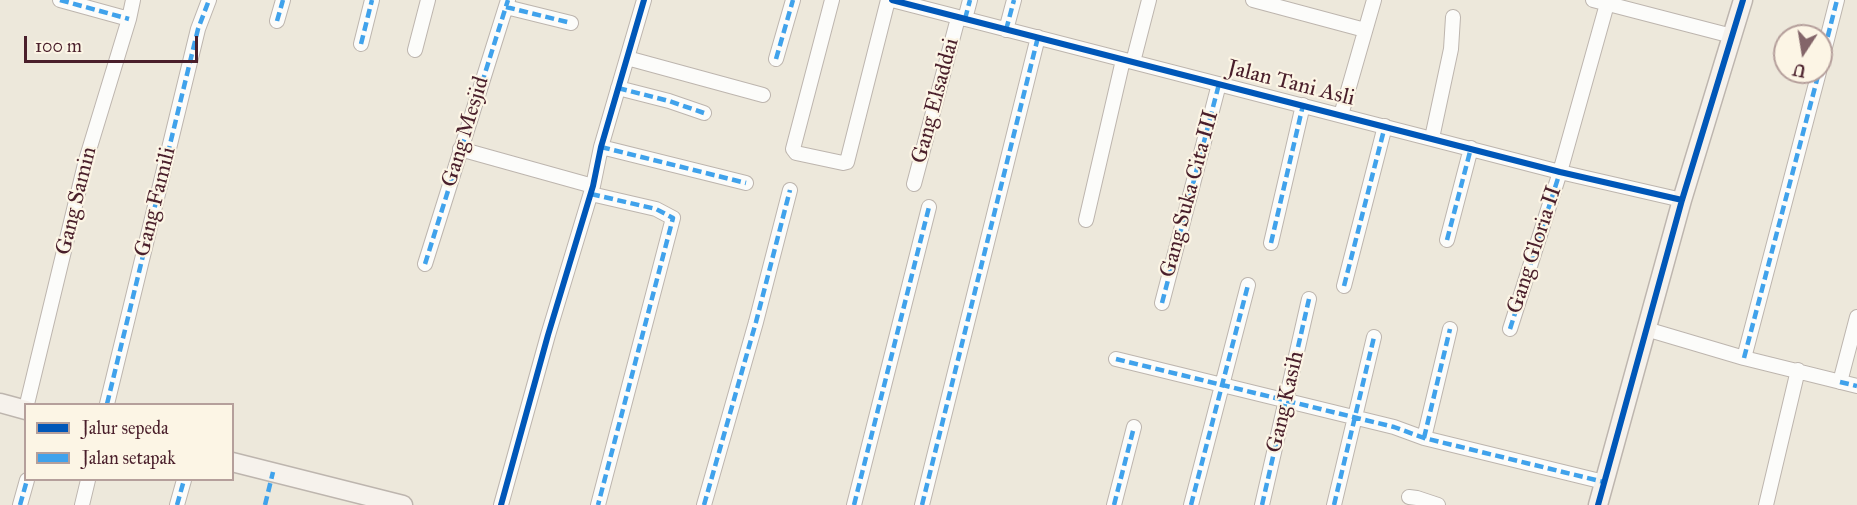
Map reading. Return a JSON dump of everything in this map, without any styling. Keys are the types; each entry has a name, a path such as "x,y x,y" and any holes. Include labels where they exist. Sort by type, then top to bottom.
{"street":[{"path":"60,0 129,20"},
{"name":"Gang Samin","path":"27,403 86,160 133,0"},
{"path":"277,21 283,0"},
{"path":"361,44 372,0"},
{"path":"415,50 428,0"},
{"path":"501,505 644,0"},
{"path":"777,59 793,0"},
{"path":"832,0 793,149 796,153 843,164 847,162 888,0"},
{"name":"Jalan Tani Asli","path":"892,0 1560,172 1682,200"},
{"name":"Gang Elsaddai","path":"914,184 962,18 970,0"},
{"path":"1006,30 1014,0"},
{"path":"1086,220 1128,61 1149,0"},
{"path":"1253,0 1365,30"},
{"path":"1341,115 1374,0"},
{"path":"1593,0 1732,36"},
{"path":"1598,505 1682,200 1743,0"},
{"path":"1831,24 1837,0"},
{"name":"Gang Famili","path":"106,403 198,29 208,1"},
{"path":"507,4 571,23"},
{"name":"Gang Mesjid","path":"425,264 507,4"},
{"name":"Gang Gloria II","path":"1510,329 1560,172 1608,4"},
{"path":"1432,138 1451,50 1453,17"},
{"path":"922,505 1038,37"},
{"path":"627,58 763,95"},
{"name":"Gang Suka Cita III","path":"1162,303 1219,84"},
{"path":"1744,358 1816,84"},
{"path":"618,88 704,113"},
{"path":"1271,243 1303,105"},
{"path":"1344,286 1385,126"},
{"path":"601,147 746,183"},
{"path":"1447,240 1471,148"},
{"path":"460,149 647,207 673,218 598,505"},
{"path":"704,505 756,322 790,190"},
{"path":"854,505 929,207"},
{"path":"1191,505 1248,285"},
{"name":"Gang Kasih","path":"1262,505 1309,299"},
{"path":"1840,382 1857,317"},
{"path":"1424,438 1450,329"},
{"path":"1646,329 1744,358 1857,386"},
{"path":"1334,505 1374,337"},
{"path":"1116,359 1394,427 1424,438 1604,482"},
{"path":"1766,505 1798,370"},
{"path":"0,404 24,410"},
{"path":"1114,505 1134,427"},
{"path":"234,463 403,505"},
{"path":"20,505 27,481"},
{"path":"82,505 88,481"},
{"path":"177,505 184,481"},
{"path":"1409,497 1438,505"}],"marked path":[{"path":"60,0 129,19"},
{"path":"107,403 198,29 209,0"},
{"path":"277,21 283,0"},
{"path":"361,44 372,0"},
{"path":"425,264 508,0"},
{"path":"776,59 793,0"},
{"path":"965,19 970,0"},
{"path":"1006,30 1014,0"},
{"path":"1831,24 1837,0"},
{"path":"506,7 571,23"},
{"path":"922,505 1038,37"},
{"path":"1162,303 1219,84"},
{"path":"1744,358 1816,84"},
{"path":"618,88 704,113"},
{"path":"1271,243 1303,105"},
{"path":"1344,286 1385,126"},
{"path":"601,147 746,183"},
{"path":"1447,240 1471,148"},
{"path":"1510,329 1560,172"},
{"path":"704,505 756,322 790,190"},
{"path":"591,194 656,209 673,218 598,505"},
{"path":"854,505 929,207"},
{"path":"1191,505 1248,285"},
{"path":"1262,505 1309,299"},
{"path":"1424,438 1450,329"},
{"path":"1334,505 1374,337"},
{"path":"1116,359 1394,427 1424,438 1604,482"},
{"path":"1840,382 1857,386"},
{"path":"1114,505 1134,427"},
{"path":"265,505 273,472"},
{"path":"20,505 27,481"},
{"path":"177,505 184,481"}],"cycle path":[{"path":"501,505 644,0"},
{"path":"892,0 1560,172 1682,200"},
{"path":"1598,505 1682,200 1743,0"}]}
